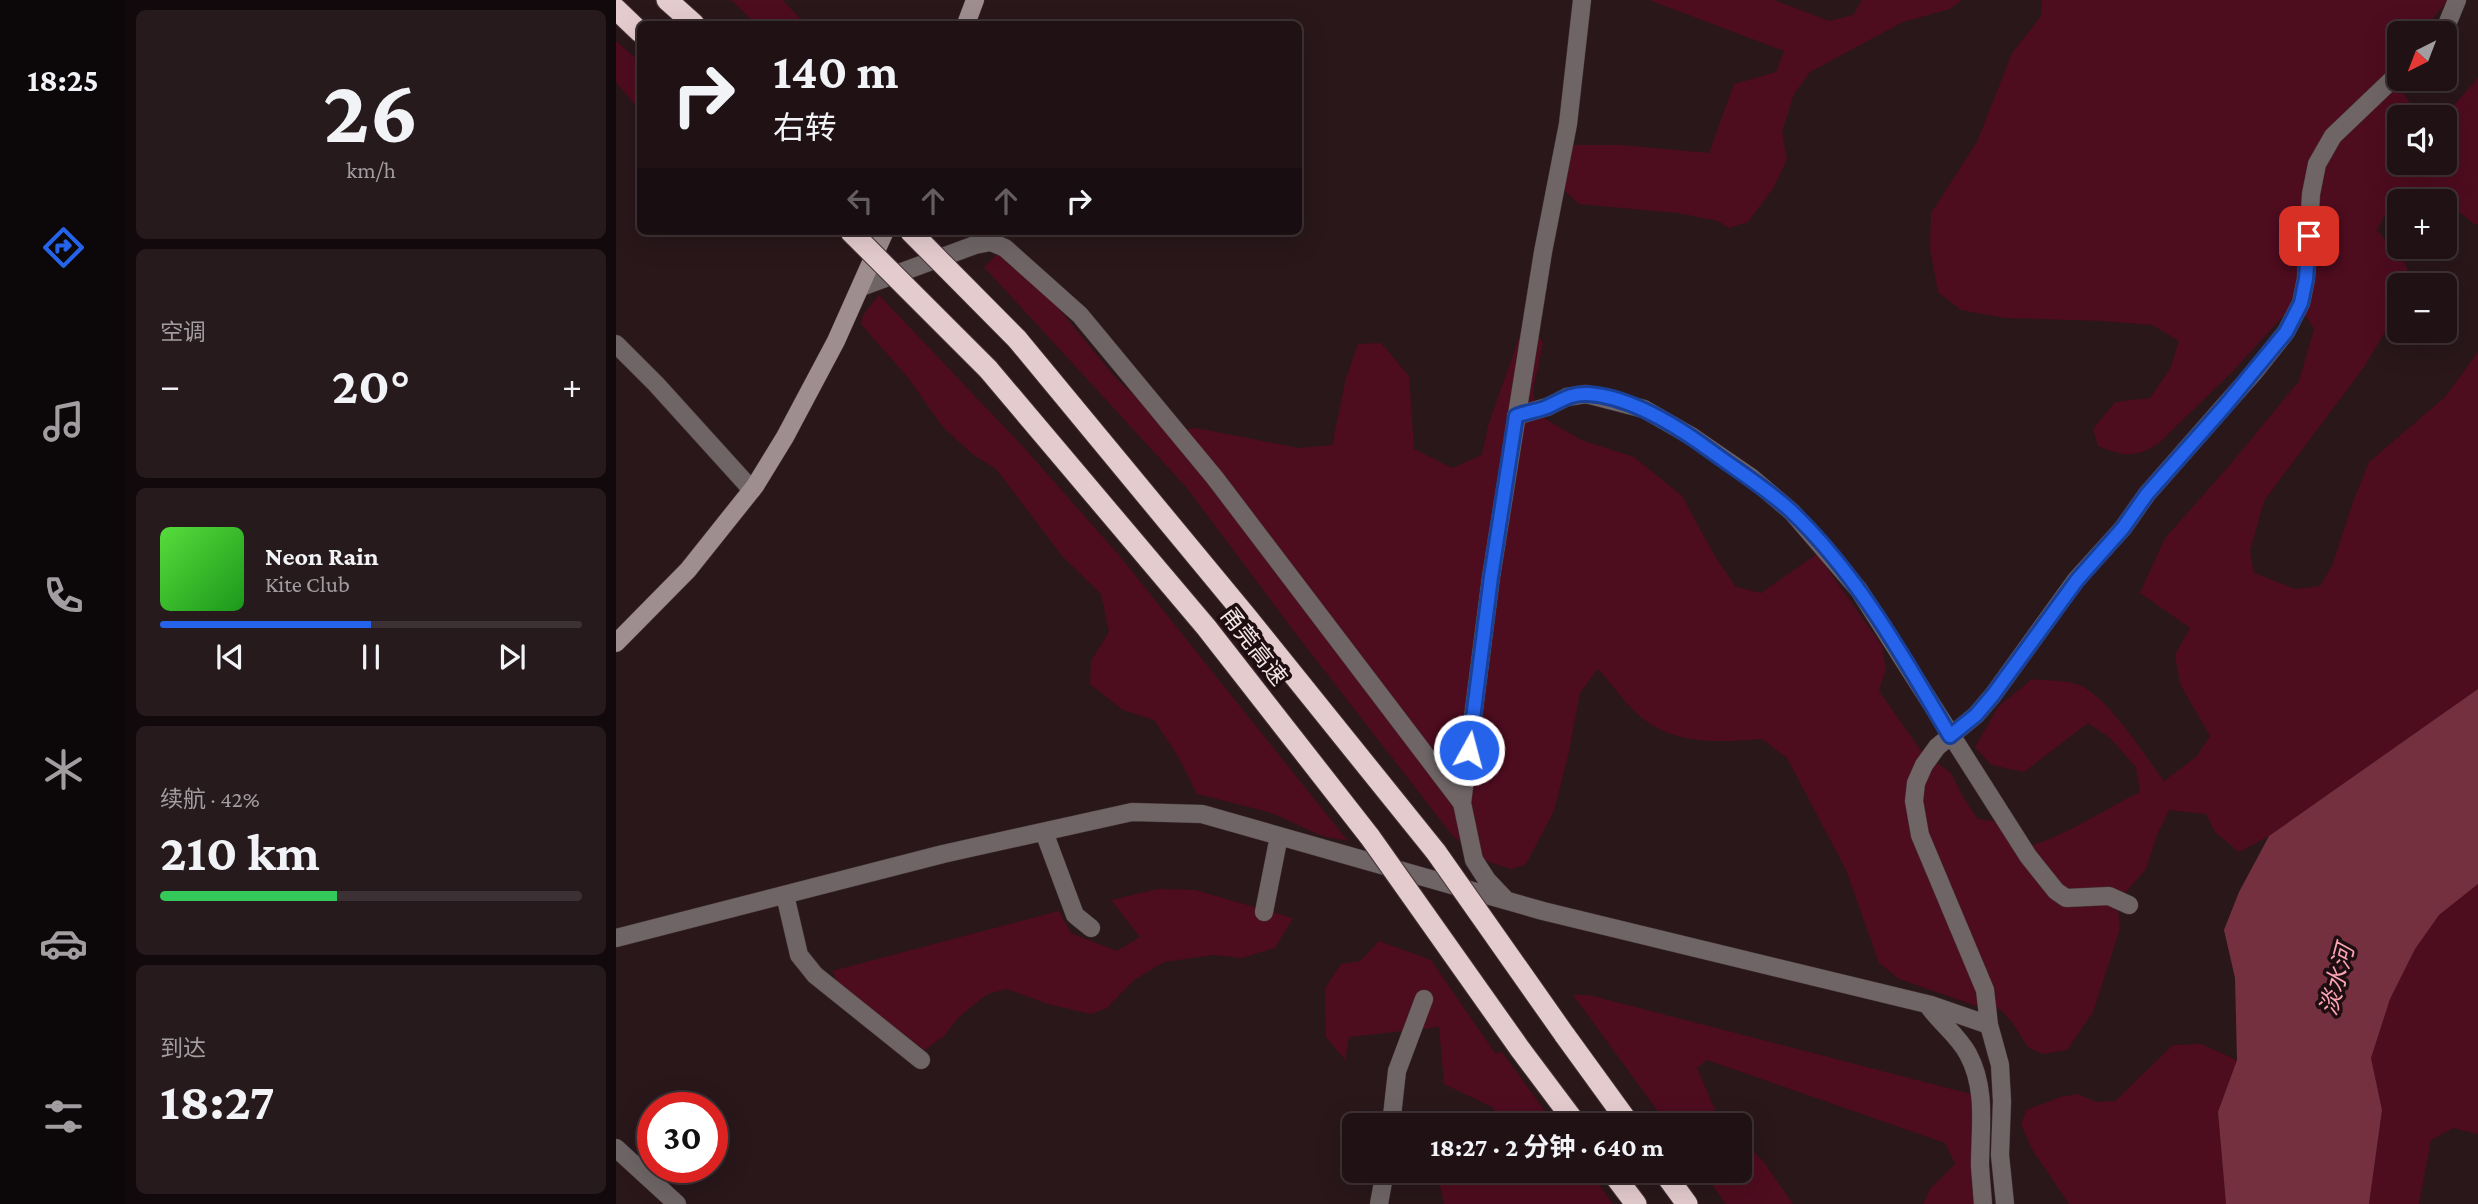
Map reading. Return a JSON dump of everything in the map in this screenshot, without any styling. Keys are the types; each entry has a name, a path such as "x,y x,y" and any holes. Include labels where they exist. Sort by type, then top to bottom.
{"highway":[{"path":"667,0 691,21"},
{"path":"616,9 637,29"},
{"name":"甬莞高速","path":"854,235 988,369 1206,627 1370,837 1568,1113"},
{"name":"甬莞高速","path":"914,235 1017,339 1255,626 1436,852 1621,1113"},
{"path":"1620,1183 1636,1204"},
{"path":"1671,1183 1687,1204"}],"main road":[{"path":"967,21 975,0"},
{"path":"616,643 688,570 752,490 800,411 883,235"}],"street":[{"path":"1507,901 1487,880 1474,860 1462,803 1491,577 1543,252 1568,124 1582,0"},
{"path":"2448,21 2457,0"},
{"path":"2005,1204 2000,1155 2000,1065 1989,1025 1985,990 1920,835 1914,801 1916,783 1924,765 1937,747 1976,715 1993,695 2077,580 2286,332 2301,303 2306,279 2311,194 2317,164 2333,136 2387,84"},
{"path":"861,287 975,245 992,242 1005,248 1032,270 1080,315 1214,478 1462,803"},
{"path":"616,344 752,490"},
{"path":"1516,416 1547,407 1567,397 1586,394 1606,397 1644,409 1691,436 1752,478 1792,512 1859,590 2028,856 2056,891 2066,898 2109,896 2129,905"},
{"path":"616,938 943,855 1132,812 1202,814 1507,901 1927,1004 1989,1025"},
{"path":"1044,832 1075,915 1091,928"},
{"path":"1264,912 1279,836"},
{"path":"785,895 799,955 815,975 921,1060"},
{"path":"1392,1113 1397,1071 1424,999"},
{"path":"1927,1004 1938,1021 1956,1037 1975,1070 1982,1104 1980,1166 1983,1204"},
{"path":"616,1148 677,1204"},
{"path":"1379,1204 1383,1183"}],"shaded area":[{"path":"731,0 783,0 802,21 753,21"},
{"path":"1649,0 1774,0 1829,21 1853,15 1862,0 1962,0 1950,9 1903,22 1810,72 1794,94 1782,132 1787,159 1774,187 1748,222 1729,228 1718,221 1677,213 1579,204 1564,190 1572,145 1621,145 1709,153 1734,84 1776,72 1784,51"},
{"path":"2042,0 2448,0 2431,21 2387,21 2387,91 2401,91 2412,105 2387,105 2387,175 2457,175 2457,105 2454,105 2478,78 2478,224 2474,224 2457,210 2457,189 2387,189 2387,212 2377,230 2387,242 2387,259 2402,259 2408,273 2387,273 2387,328 2364,367 2264,501 2250,551 2254,573 2295,589 2320,586 2332,566 2369,462 2445,397 2478,352 2478,689 2269,836 2239,852 2215,832 2206,814 2169,810 2157,835 2146,869 2124,894 2118,909 2120,929 2093,1012 2067,1050 2042,1054 2028,1047 2000,1009 1974,1005 1899,979 1879,963 1846,870 1787,758 1762,739 1715,741 1670,734 1636,713 1598,669 1580,693 1554,811 1526,864 1511,869 1480,859 1452,835 1187,488 984,267 998,253 1045,292 1115,377 1172,431 1196,428 1299,448 1332,445 1346,378 1358,344 1381,343 1409,376 1414,449 1452,468 1482,455 1488,426 1527,315 1543,343 1533,391 1537,414 1581,440 1634,457 1682,496 1716,558 1736,587 1761,593 1817,554 1882,646 1886,669 1879,691 1922,752 1951,773 1978,819 1993,821 2030,846 2072,829 2140,792 2136,767 2109,737 2088,723 2024,772 1991,765 1975,747 1998,707 2032,679 2076,684 2100,699 2124,726 2164,781 2197,756 2210,736 2180,684 2175,655 2190,628 2140,593 2165,538 2299,381 2314,329 2306,316 2286,313 2233,371 2159,443 2136,454 2122,454 2098,446 2093,429 2115,402 2150,398 2170,369 2179,341 2152,325 2006,318 1961,310 1938,292 1930,248 1931,213 1977,142 2012,53 2041,16"},
{"path":"616,41 637,59 637,107 616,82"},
{"path":"879,295 1026,450 1118,554 1348,841 1322,836 1272,813 1197,794 1179,758 1154,720 1123,710 1090,684 1091,661 1109,632 1101,594 1063,557 996,469 971,453 942,426 909,379 861,324 863,315"},
{"path":"2478,884 2478,1134 2453,1128 2431,1140 2419,1204 2369,1204 2382,1110 2371,1058 2390,999 2415,949 2439,915"},
{"path":"1158,889 1195,890 1293,918 1275,948 1241,958 1213,955 1164,962 1134,980 1107,1008 1091,1014 1048,1004 1007,989 991,993 957,1019 944,1036 925,1050 841,988 832,971 1059,911 1071,933 1117,951 1140,937 1111,900"},
{"path":"1379,941 1431,960 1495,1053 1502,1052 1546,1113 1493,1113 1494,1108 1444,1084 1439,1027 1349,1037 1345,1060 1326,1037 1325,988 1341,964 1360,961"},
{"path":"1573,995 1589,995 1971,1094 1973,1204 1923,1204 1930,1189 1955,1164 1945,1143 1707,1060 1697,1068 1716,1113 1659,1113"},
{"path":"2201,1044 2237,1060 2218,1112 2226,1204 2069,1204 2033,1151 2021,1124 2026,1110 2077,1094 2097,1102 2115,1101 2173,1045"},
{"path":"1752,1150 1763,1161 1793,1204 1726,1204 1711,1183 1752,1183"},
{"path":"1439,1183 1598,1183 1613,1204 1444,1204"}],"water":[{"name":"淡水河","path":"2478,689 2478,884 2439,915 2415,949 2390,999 2371,1058 2382,1110 2369,1204 2226,1204 2218,1112 2237,1060 2235,978 2224,930 2239,892 2269,836"}],"route":[{"path":"1469,750 1491,577 1516,416 1547,407 1567,397 1586,394 1606,397 1644,409 1691,436 1752,478 1792,512 1859,590 1950,736 1976,715 1993,695 2077,580 2286,332 2301,303 2306,279 2309,236"}]}
